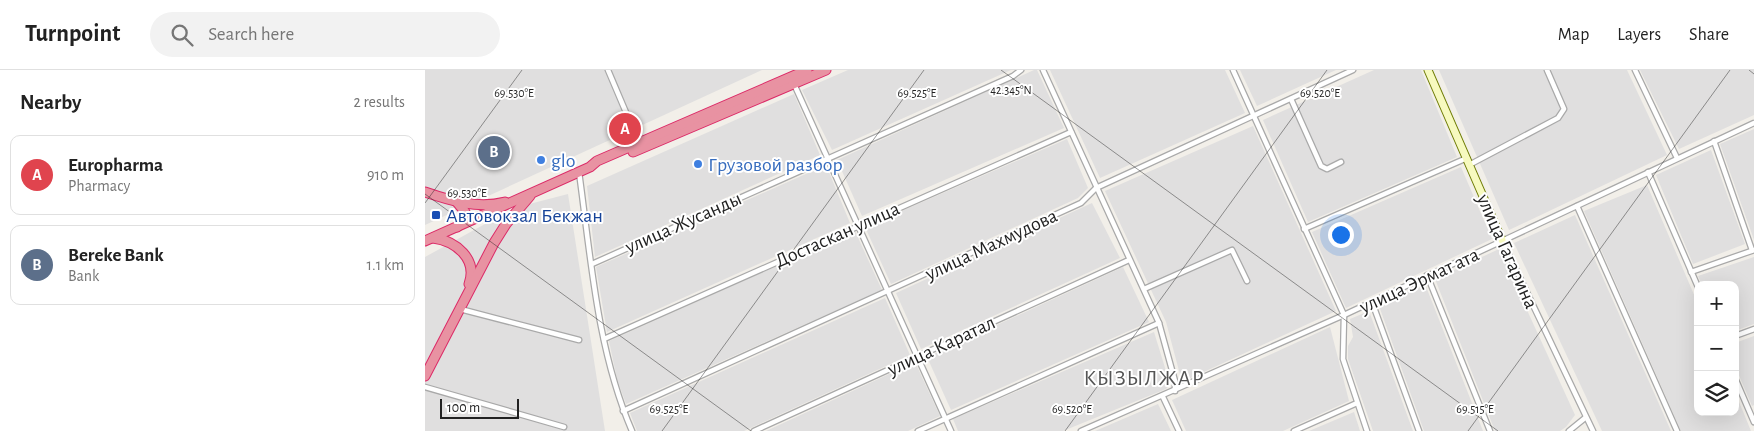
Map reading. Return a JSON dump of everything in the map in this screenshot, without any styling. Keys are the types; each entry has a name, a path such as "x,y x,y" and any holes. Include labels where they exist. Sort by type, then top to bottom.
{"highway":[{"path":"611,158 639,143 805,70"},
{"path":"427,240 532,194 590,166 826,70"},
{"path":"425,192 455,201 485,206 532,194"},
{"path":"425,376 461,304 506,224 532,194"},
{"path":"455,201 465,212 463,221 457,227"},
{"path":"427,240 455,246 468,258 472,268 471,278 461,304"}],"street":[{"path":"608,70 639,143"},
{"name":"улица Жусанды","path":"592,264 827,157 1013,76 1021,70"},
{"path":"1043,70 1159,323 1175,381 1175,391"},
{"path":"1233,70 1344,315 1343,359 1367,431"},
{"name":"улица Махмудова","path":"623,411 1081,203 1096,188 1353,70"},
{"name":"улица Гагарина","path":"1428,70 1502,240 1585,418 1593,431"},
{"path":"1304,229 1468,161 1558,118 1564,109 1547,70"},
{"path":"1635,70 1677,158"},
{"path":"794,84 951,431"},
{"path":"1291,99 1321,166 1327,169 1341,162"},
{"name":"улица Эрмат ата","path":"1081,431 1163,397 1344,315 1754,123"},
{"name":"Достаскан улица","path":"604,339 1071,132"},
{"path":"1691,272 1753,250 1714,141"},
{"path":"579,172 604,339 615,387 632,431"},
{"path":"1648,172 1695,281"},
{"path":"1577,206 1677,431"},
{"path":"1144,289 1232,250 1247,281"},
{"name":"улица Каратал","path":"754,431 1129,260"},
{"path":"1427,275 1490,431"},
{"path":"1372,302 1419,431"},
{"path":"461,304 579,340"},
{"path":"918,431 1159,323"},
{"path":"1739,335 1754,329"},
{"path":"1739,386 1752,410 1754,422"},
{"path":"425,387 563,427"},
{"path":"1163,397 1179,431"},
{"path":"1295,431 1357,403"},
{"path":"1569,431 1585,418"}],"shaded area":[{"path":"425,70 762,70 425,225"},
{"path":"848,70 1011,70 832,150 802,90"},
{"path":"1037,70 1064,128 862,216 837,160"},
{"path":"1050,70 1225,70 1245,113 1100,178"},
{"path":"1240,70 1336,70 1257,106"},
{"path":"1374,70 1421,70 1457,157 1308,222 1263,120"},
{"path":"1439,70 1627,70 1667,155 1509,230"},
{"path":"1640,70 1754,70 1754,115 1679,149"},
{"path":"794,94 820,155 595,257 587,186"},
{"path":"1253,126 1336,311 1182,382 1166,322 1105,191"},
{"path":"1754,129 1754,240 1720,144"},
{"path":"1067,139 1088,188 1078,198 891,284 865,227"},
{"path":"1711,150 1745,244 1693,264 1656,175"},
{"path":"826,165 850,223 607,332 596,267"},
{"path":"1461,167 1492,239 1346,308 1312,232"},
{"path":"1647,185 1694,295 1694,416 1739,416 1739,402 1751,431 1681,431 1584,211"},
{"path":"568,194 605,431 425,431 425,257 514,208"},
{"path":"1092,203 1120,258 921,349 896,293"},
{"path":"1575,215 1671,431 1602,431 1514,243"},
{"path":"855,231 882,290 626,404 617,379 609,341"},
{"path":"1499,249 1575,415 1566,427 1560,431 1495,431 1435,279"},
{"path":"1754,257 1754,324 1739,330 1739,281 1700,281 1698,276"},
{"path":"1123,267 1149,322 951,410 927,357"},
{"path":"1425,284 1483,431 1424,431 1379,306"},
{"path":"885,298 910,355 744,431 637,431 630,413"},
{"path":"1369,311 1413,431 1373,431 1348,359 1348,346 1353,337 1350,319"},
{"path":"1330,327 1349,401 1283,431 1186,431 1172,400"},
{"path":"1154,332 1170,384 1166,389 1063,431 958,431 953,419"},
{"path":"1754,336 1754,405 1752,406 1739,375 1739,342"},
{"path":"915,362 940,416 908,431 766,431"},
{"path":"1158,404 1171,431 1095,431"},
{"path":"1354,412 1360,431 1309,431"}],"place":[{"name":"Europharma","path":"625,129"},
{"name":"Bereke Bank","path":"494,152"},
{"name":"glo","path":"541,160"},
{"name":"Грузовой разбор","path":"698,164"},
{"name":"Автовокзал Бекжан","path":"436,215"}],"district":[{"name":"КЫЗЫЛЖАР","path":"1144,377"}]}
